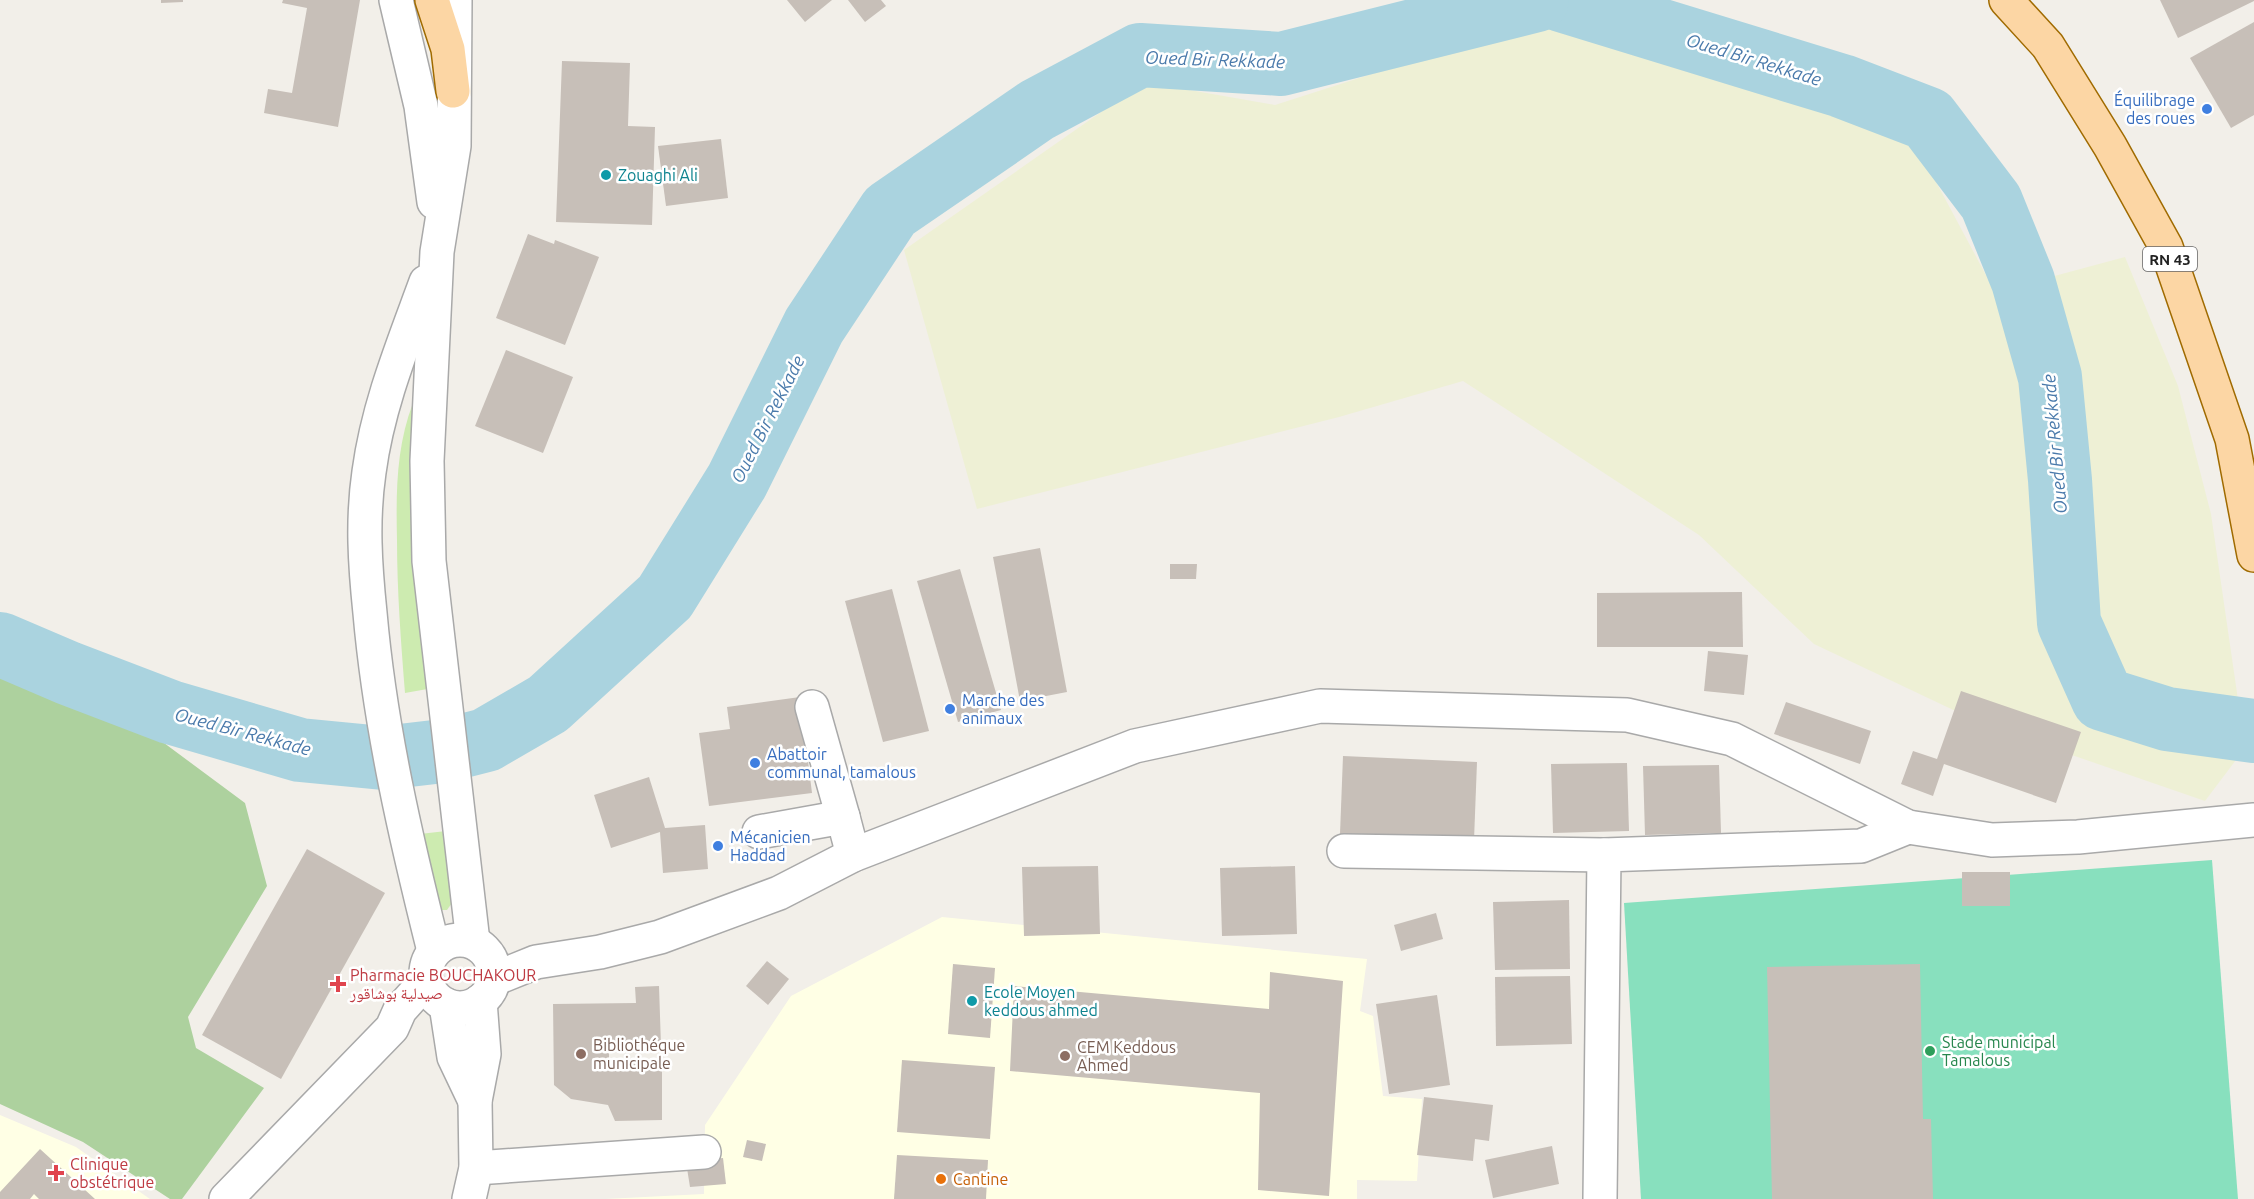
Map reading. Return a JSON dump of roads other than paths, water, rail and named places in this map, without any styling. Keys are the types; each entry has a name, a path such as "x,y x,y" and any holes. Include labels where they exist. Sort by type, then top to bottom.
{"main road":[{"path":"432,0 448,49 453,91"},
{"name":"RN 43","path":"2006,0 2048,46 2110,146 2166,247 2232,439 2254,555"}],"street":[{"path":"396,0 421,106 437,244 384,395 369,471 363,544 375,672 401,816 436,984 454,1057 475,1101"},
{"path":"455,0 454,146 437,244 427,461 429,561 440,665 459,815 484,969 484,1054 475,1101 472,1184 704,1152"},
{"path":"484,969 600,952 660,937 779,893 852,855 1135,746 1320,706 1627,715 1732,739 1908,827 1992,840 2078,837 2254,820"},
{"path":"812,707 852,855"},
{"path":"759,832 843,817"},
{"path":"1344,851 1604,855 1861,846 1908,827"},
{"path":"1600,1199 1604,855"},
{"path":"226,1199 392,1028 400,1010 436,984 442,944 463,939 484,969"},
{"path":"436,984 464,1008 484,969"}],"waterway":[{"name":"Oued Bir Rekkade","path":"0,644 170,712 300,750 383,758 443,751 486,740 548,704 665,597 737,481 814,326 890,211 1037,110 1140,55 1281,64 1537,0"},
{"name":"Oued Bir Rekkade","path":"1561,0 1842,86 1928,119 1991,202 2023,281 2050,377 2060,480 2069,623 2103,699 2167,719 2254,731"}],"place":[{"name":"Équilibrage des roues","path":"2207,109"},
{"name":"Zouaghi Ali","path":"606,175"},
{"name":"Marche des animaux","path":"950,709"},
{"name":"Abattoir communal, tamalous","path":"755,763"},
{"name":"Mécanicien Haddad","path":"718,846"},
{"name":"Pharmacie BOUCHAKOUR صيدلية بوشاقور","path":"338,984"},
{"name":"Ecole Moyen keddous ahmed","path":"972,1001"},
{"name":"Stade municipal Tamalous","path":"1930,1051"},
{"name":"Bibliothéque municipale","path":"581,1054"},
{"name":"CEM Keddous Ahmed","path":"1065,1056"},
{"name":"Clinique obstétrique","path":"56,1173"},
{"name":"Cantine","path":"941,1179"}]}
